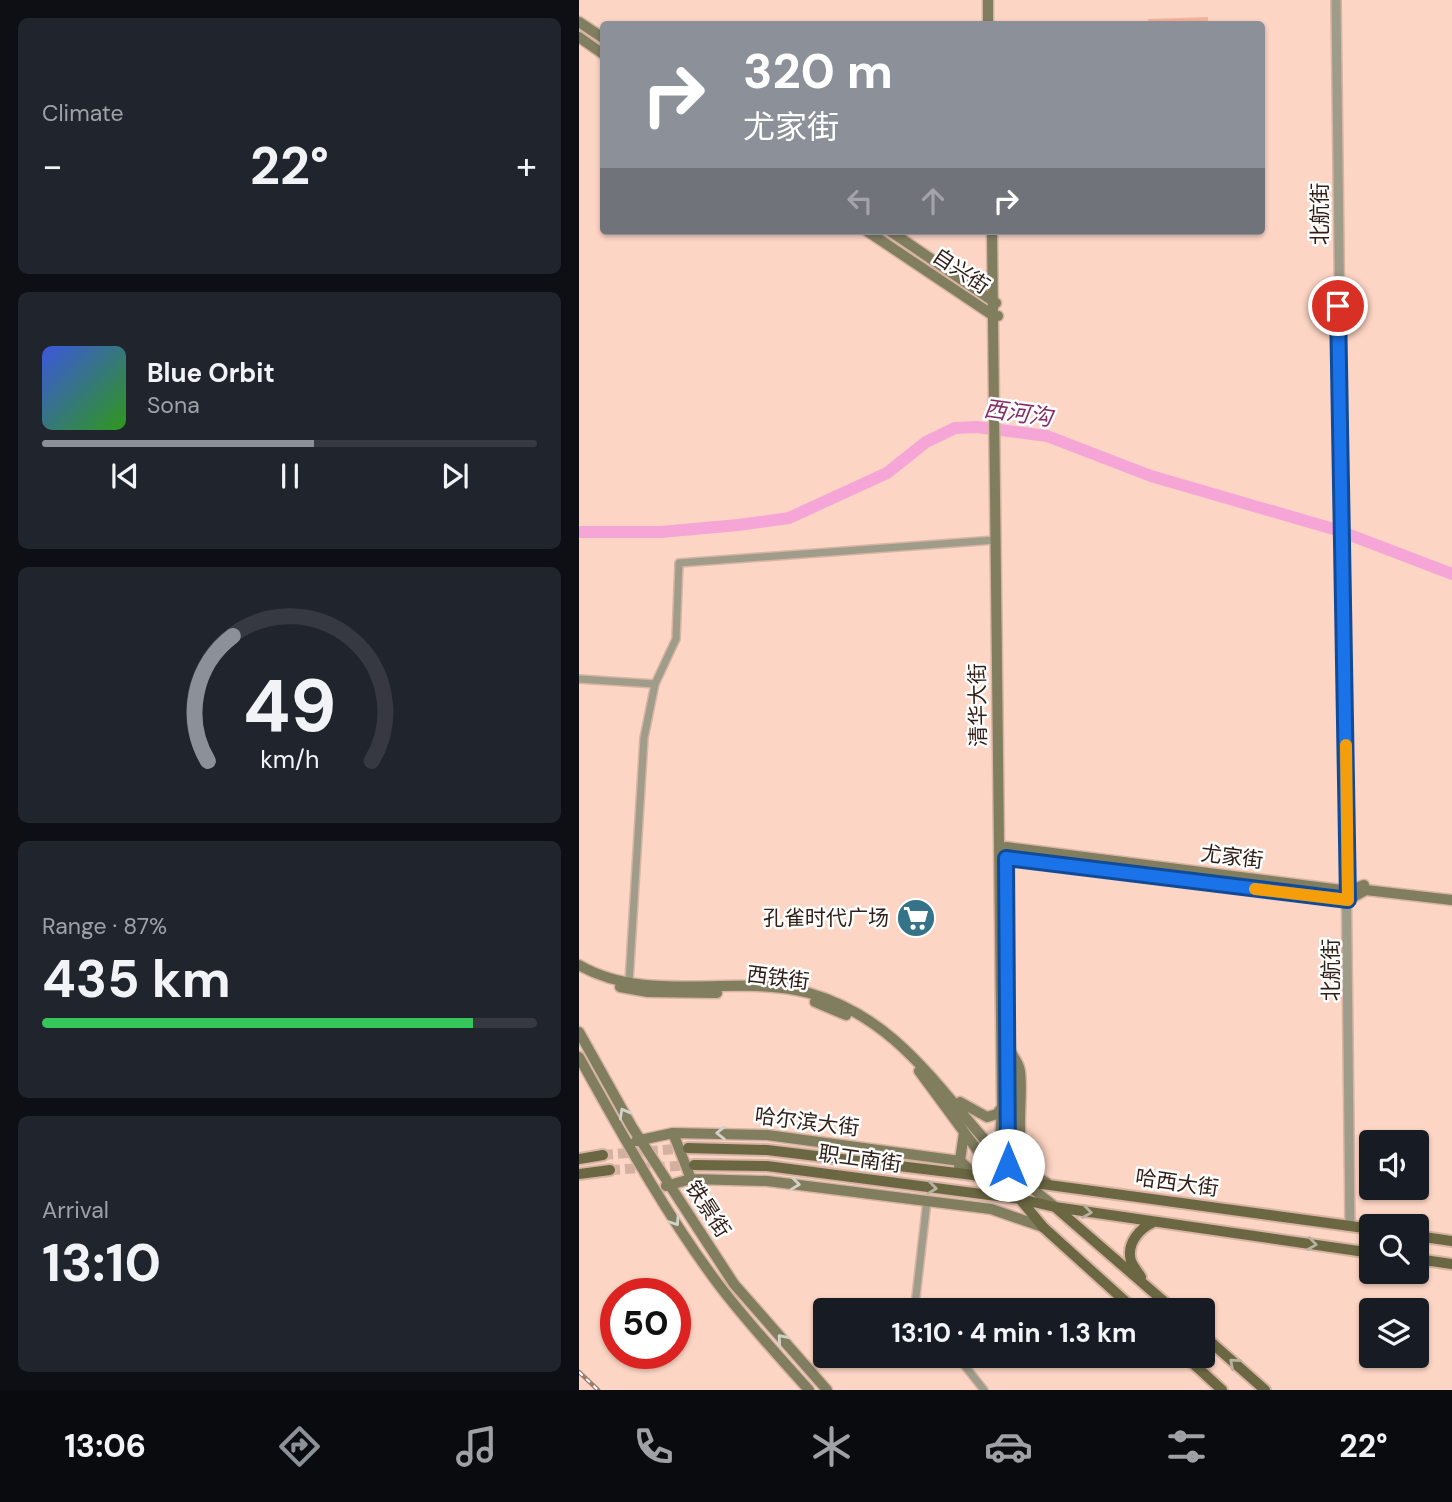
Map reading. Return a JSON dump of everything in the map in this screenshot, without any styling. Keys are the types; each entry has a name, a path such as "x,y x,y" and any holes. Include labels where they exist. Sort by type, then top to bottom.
{"main road":[{"path":"988,0 988,21"},
{"path":"995,0 995,21"},
{"path":"579,22 600,36"},
{"path":"579,37 600,52"},
{"name":"自兴街","path":"873,235 997,316"},
{"name":"自兴街","path":"896,235 997,303"},
{"name":"清华大街","path":"992,235 997,303"},
{"name":"清华大街","path":"998,235 997,490 1008,1046 1005,1162 998,1178"},
{"name":"清华大街","path":"997,490 995,540 1002,1107 1005,1162"},
{"name":"尤家街","path":"1006,853 1349,896 1365,885 1452,898"},
{"name":"西铁街","path":"579,965 609,978 629,982 774,987 833,1001 883,1031 943,1093"},
{"name":"西铁街","path":"579,972 607,984 648,992 752,992 789,995 812,1001 849,1016 874,1032 943,1093"},
{"name":"铁景街","path":"579,1032 640,1140 734,1284 827,1390"},
{"path":"1008,1046 1020,1070 1023,1159 1036,1177 1054,1186"},
{"name":"铁景街","path":"579,1057 655,1189 722,1289 809,1390"},
{"path":"943,1093 987,1117 997,1114 1002,1107"},
{"path":"943,1093 964,1133 998,1178 1043,1227 1121,1298"},
{"path":"943,1093 1025,1182 1160,1298"},
{"path":"673,1133 690,1179"},
{"name":"哈尔滨大街","path":"627,1142 673,1133 767,1135 960,1161"},
{"path":"959,1174 964,1133"},
{"name":"职工南街","path":"688,1148 767,1150 977,1177"},
{"path":"579,1158 603,1155"},
{"path":"960,1161 977,1177"},
{"name":"职工南街","path":"694,1165 767,1166 1020,1199"},
{"path":"579,1174 610,1170"},
{"name":"哈西大街","path":"977,1177 1359,1227"},
{"path":"655,1189 690,1179 767,1181 991,1209 1043,1227"},
{"name":"哈西大街","path":"1020,1199 1055,1207 1359,1251"},
{"path":"1146,1285 1131,1261 1131,1252 1137,1235 1143,1228 1155,1222"},
{"path":"1429,1238 1452,1241"},
{"path":"1429,1261 1452,1264"},
{"path":"1215,1346 1265,1390"},
{"path":"1198,1368 1222,1390"}],"street":[{"name":"北航街","path":"1336,0 1339,444 1349,896 1350,1226"},
{"path":"629,982 644,738 655,684 676,639 679,563 995,540"},
{"path":"579,679 655,684"},
{"path":"916,1298 927,1201"},
{"path":"967,1368 984,1390"}],"shaded area":[{"path":"1208,17 1208,21 1148,21"}],"waterway":[{"name":"西河沟","path":"579,532 661,532 789,518 887,473 926,442 955,428 977,427 1047,436 1151,476 1337,530 1452,574"}],"tunnel":[{"path":"603,1155 688,1148"},
{"path":"610,1170 694,1165"}],"railway":[{"path":"579,1372 598,1390"}],"slow traffic":[{"path":"1255,889 1348,900 1346,745"}],"place":[{"name":"孔雀时代广场","path":"916,918"}],"route":[{"path":"1008,1165 1006,858 1348,900 1338,306"}]}
